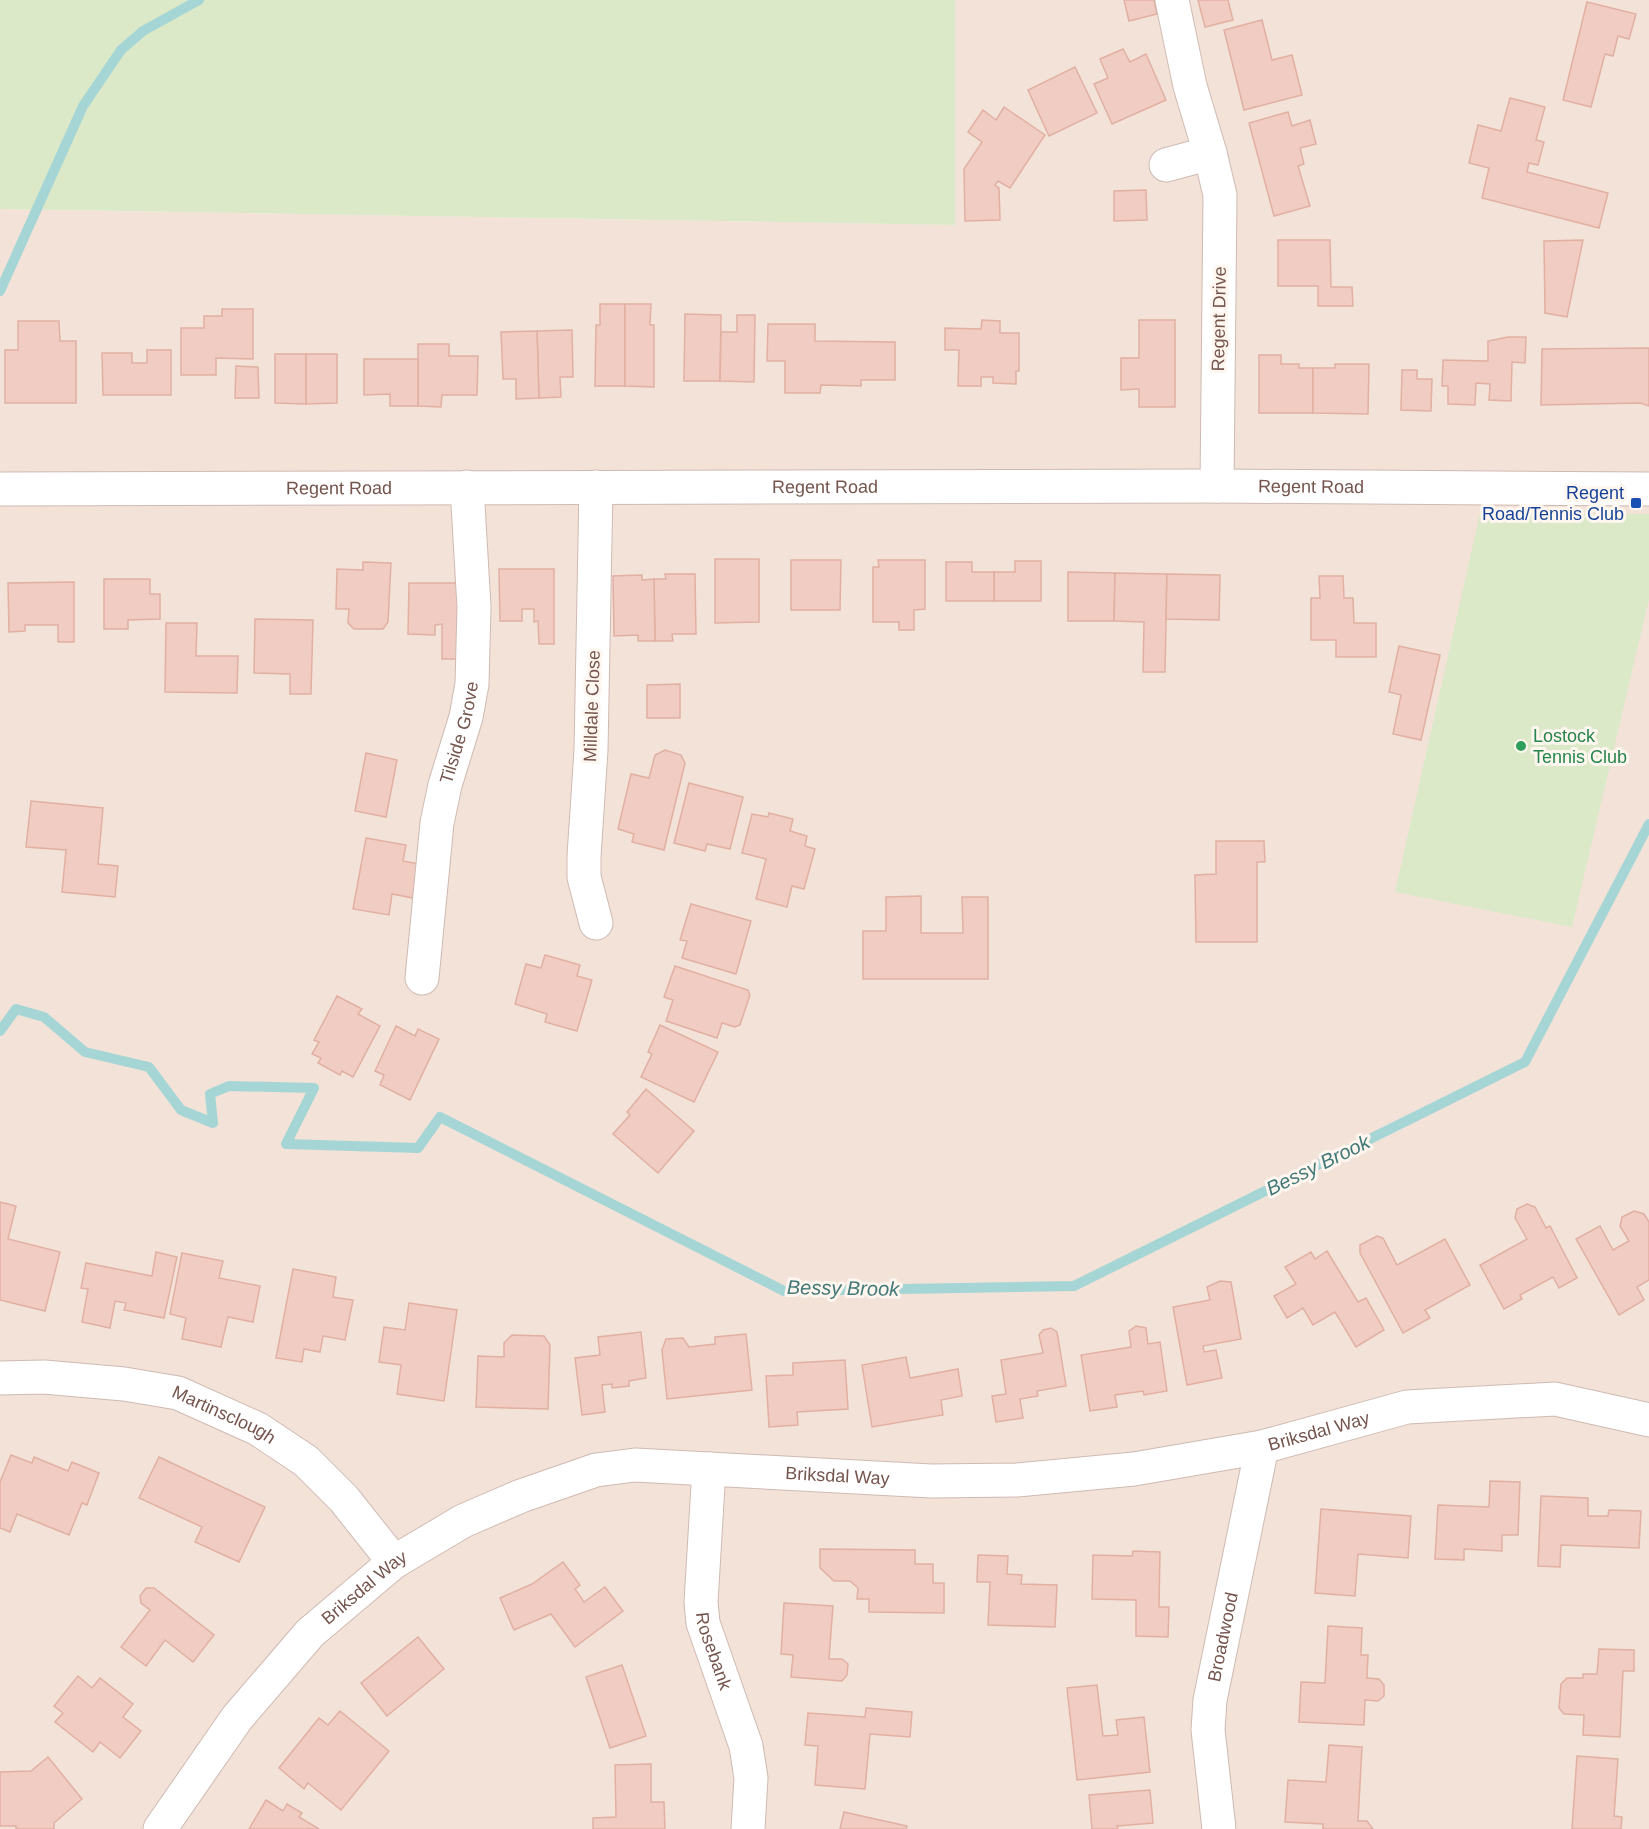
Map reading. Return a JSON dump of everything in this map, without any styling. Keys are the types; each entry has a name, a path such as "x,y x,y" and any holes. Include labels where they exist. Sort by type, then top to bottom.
{"street":[{"name":"Regent Drive","path":"1172,0 1190,86 1220,195 1217,486"},
{"path":"1166,165 1210,153"},
{"name":"Regent Road","path":"0,489 1217,486 1649,489"},
{"name":"Tilside Grove","path":"422,978 437,823 445,785 466,717 472,684 474,608 467,487"},
{"name":"Milldale Close","path":"596,487 591,750 584,856 584,877 596,923"},
{"name":"Martinsclough","path":"0,1378 44,1377 124,1384 178,1394 258,1429 306,1461 344,1499 394,1562"},
{"name":"Briksdal Way","path":"160,1829 237,1718 302,1642 394,1562 463,1521 521,1496 596,1470 635,1465 931,1481 1017,1480 1134,1469 1262,1447 1407,1407 1556,1399 1649,1419"},
{"name":"Broadwood","path":"1219,1829 1208,1730 1210,1700 1262,1447"},
{"name":"Rosebank","path":"709,1469 701,1602 703,1623 746,1746 751,1778 748,1829"}],"shaded area":[{"path":"955,0 1649,0 1649,1829 0,1829 0,209 954,225"}],"green space":[{"path":"0,0 955,0 955,225 0,209"},
{"name":"Lostock Tennis Club","path":"1480,513 1649,514 1649,599 1572,927 1395,892"}],"building":[{"path":"1124,0 1154,0 1157,14 1129,21"},
{"path":"1198,0 1228,0 1233,20 1205,27"},
{"path":"1587,2 1636,14 1629,39 1618,36 1613,56 1605,54 1591,107 1563,100"},
{"path":"1262,20 1272,60 1292,55 1302,95 1244,110 1224,30"},
{"path":"1123,49 1130,62 1146,54 1166,100 1112,124 1094,84 1108,78 1100,59"},
{"path":"1075,67 1097,113 1049,136 1028,90"},
{"path":"1510,98 1545,107 1536,140 1544,142 1538,165 1529,163 1527,172 1608,193 1599,228 1482,198 1489,168 1469,163 1478,125 1501,131"},
{"path":"1004,107 1045,135 1010,188 998,181 995,185 999,188 1000,220 965,221 964,169 982,142 968,132 983,110 996,120"},
{"path":"1288,112 1292,126 1310,120 1316,144 1300,148 1304,164 1298,166 1310,206 1274,216 1249,123"},
{"path":"1146,190 1147,220 1114,221 1114,191"},
{"path":"1278,240 1330,240 1331,287 1352,287 1353,306 1318,306 1318,286 1278,286"},
{"path":"1583,240 1567,317 1545,313 1544,241"},
{"path":"600,304 625,304 625,386 595,386 596,325 600,325"},
{"path":"625,304 651,304 650,325 654,325 654,387 625,386"},
{"path":"222,309 253,309 253,359 216,358 216,375 181,375 181,328 204,328 204,316 222,316"},
{"path":"685,314 721,315 720,381 684,381"},
{"path":"737,315 755,315 754,382 720,381 721,332 737,332"},
{"path":"982,320 1000,321 1000,333 1019,333 1019,371 1016,371 1016,384 993,383 993,377 981,377 981,386 958,386 959,350 945,350 945,328 981,329"},
{"path":"1139,320 1175,320 1175,407 1139,407 1139,389 1121,390 1121,358 1139,358"},
{"path":"18,321 59,321 60,341 76,341 76,403 5,403 5,350 18,350"},
{"path":"768,324 815,324 815,341 895,342 895,380 861,380 861,386 821,385 820,393 785,393 785,361 767,361"},
{"path":"572,330 573,377 560,377 561,397 539,398 537,331"},
{"path":"537,331 539,398 516,399 516,379 503,379 501,332"},
{"path":"1508,337 1526,337 1525,363 1512,362 1511,401 1489,400 1490,384 1476,383 1475,405 1448,404 1448,386 1442,386 1443,360 1488,361 1488,341"},
{"path":"418,344 449,344 449,356 478,356 477,395 442,395 441,407 418,406"},
{"path":"1649,348 1649,406 1640,403 1541,405 1542,349"},
{"path":"147,350 171,350 171,395 103,395 102,353 132,353 132,363 147,363"},
{"path":"275,354 306,354 306,404 275,403"},
{"path":"306,354 337,354 337,403 306,404"},
{"path":"1259,355 1281,355 1281,364 1299,364 1299,368 1313,368 1313,413 1259,413"},
{"path":"364,359 418,359 418,406 390,406 390,394 364,395"},
{"path":"1335,364 1369,364 1368,414 1313,413 1313,368 1335,368"},
{"path":"236,366 258,367 259,398 235,398"},
{"path":"1402,370 1417,370 1417,379 1432,379 1431,411 1401,410"},
{"path":"715,559 759,559 759,622 715,623"},
{"path":"791,560 841,560 840,610 791,610"},
{"path":"878,560 925,560 925,609 914,610 914,630 899,630 899,622 873,622 873,567 879,567"},
{"path":"1015,561 1041,561 1041,601 994,601 994,572 1015,572"},
{"path":"363,562 391,563 388,622 383,629 354,629 348,623 349,609 336,609 337,569 363,570"},
{"path":"946,562 972,562 972,572 994,572 994,601 946,601"},
{"path":"499,569 554,569 554,644 539,644 538,621 534,622 534,609 522,609 522,621 500,621"},
{"path":"1068,572 1115,573 1114,621 1068,621"},
{"path":"1115,573 1167,574 1165,672 1143,672 1144,622 1114,621"},
{"path":"665,574 695,574 696,634 672,634 673,641 655,641 654,579 666,579"},
{"path":"1167,574 1220,575 1219,620 1166,619"},
{"path":"642,575 642,580 654,579 655,641 638,641 638,635 614,636 613,576"},
{"path":"1319,576 1343,576 1344,598 1353,598 1354,623 1376,623 1376,657 1336,657 1336,640 1311,640 1311,598 1320,598"},
{"path":"104,579 150,579 150,594 160,594 160,619 128,620 128,629 104,629"},
{"path":"74,582 74,642 58,642 58,625 25,625 25,631 9,632 8,583"},
{"path":"409,583 458,583 461,659 442,659 442,624 435,625 435,635 408,634"},
{"path":"255,619 313,620 311,694 290,694 290,674 254,673"},
{"path":"166,623 197,623 196,656 238,656 237,693 165,692"},
{"path":"1399,646 1440,655 1421,740 1393,734 1401,695 1389,692"},
{"path":"680,684 680,718 647,718 647,685"},
{"path":"665,750 681,755 685,763 664,850 632,842 634,834 618,829 631,774 649,778 655,755"},
{"path":"366,753 397,760 386,817 355,811"},
{"path":"689,783 743,797 730,849 707,844 705,851 674,843"},
{"path":"31,801 103,808 98,864 118,866 115,897 62,892 66,850 26,847"},
{"path":"769,813 793,819 790,831 807,836 805,846 815,849 804,889 792,886 787,907 756,899 766,859 742,853 752,814 768,817"},
{"path":"366,838 406,845 403,861 419,864 413,898 392,894 389,915 353,909"},
{"path":"1216,841 1264,841 1265,862 1257,862 1257,942 1196,942 1195,875 1216,874"},
{"path":"921,896 921,933 963,933 962,897 988,897 988,979 863,979 863,931 886,931 886,897"},
{"path":"691,904 751,921 736,974 682,958 687,941 680,940"},
{"path":"545,955 580,965 577,976 592,980 577,1031 545,1022 547,1014 515,1004 526,964 541,968"},
{"path":"675,966 748,990 750,995 740,1025 735,1027 722,1023 717,1038 666,1021 673,1000 664,997"},
{"path":"337,996 362,1009 358,1014 380,1026 353,1077 342,1071 340,1075 318,1063 321,1058 312,1054 319,1042 314,1040"},
{"path":"660,1025 718,1052 694,1102 641,1077 652,1054 648,1052"},
{"path":"396,1026 415,1036 418,1029 439,1039 410,1100 380,1085 384,1075 375,1071"},
{"path":"646,1089 694,1131 658,1173 613,1134 630,1115 627,1112"},
{"path":"0,1202 16,1206 8,1239 60,1252 45,1311 0,1300"},
{"path":"1527,1204 1535,1207 1546,1228 1550,1226 1577,1278 1559,1288 1553,1277 1520,1295 1522,1299 1504,1309 1480,1265 1527,1239 1515,1218 1517,1209"},
{"path":"1634,1211 1644,1214 1649,1222 1649,1280 1637,1287 1644,1300 1619,1315 1576,1239 1600,1226 1613,1250 1629,1241 1620,1226 1622,1217"},
{"path":"1377,1236 1383,1238 1397,1265 1445,1239 1470,1285 1425,1310 1430,1318 1403,1333 1360,1253 1360,1245"},
{"path":"1327,1251 1358,1302 1366,1298 1384,1330 1356,1347 1335,1312 1313,1325 1303,1308 1287,1318 1274,1296 1296,1284 1285,1267 1311,1252 1315,1259"},
{"path":"156,1252 177,1257 164,1318 124,1310 126,1303 115,1301 110,1328 82,1322 88,1289 81,1288 86,1263 152,1276"},
{"path":"182,1253 223,1261 219,1278 260,1286 253,1322 228,1317 221,1347 182,1339 186,1318 170,1314"},
{"path":"293,1269 336,1277 333,1297 353,1300 345,1340 323,1336 320,1352 304,1349 302,1362 276,1358"},
{"path":"1220,1281 1231,1282 1241,1339 1203,1346 1204,1352 1216,1350 1222,1378 1187,1385 1173,1307 1210,1300 1207,1287"},
{"path":"409,1303 457,1310 444,1401 397,1394 401,1365 379,1362 384,1327 405,1330"},
{"path":"1136,1326 1146,1328 1148,1344 1160,1342 1167,1391 1144,1395 1143,1391 1115,1395 1117,1407 1090,1411 1081,1355 1131,1347 1129,1331"},
{"path":"1051,1328 1057,1332 1066,1386 1037,1391 1038,1396 1020,1399 1023,1418 996,1422 992,1396 1006,1394 1001,1360 1043,1353 1039,1335 1043,1330"},
{"path":"641,1332 646,1378 629,1381 629,1386 612,1388 612,1384 602,1385 605,1412 582,1415 575,1358 600,1355 598,1337"},
{"path":"746,1334 752,1390 667,1399 662,1350 666,1339 683,1338 689,1347 715,1344 715,1337"},
{"path":"512,1335 544,1336 550,1345 548,1409 476,1407 478,1356 504,1357 504,1343"},
{"path":"906,1357 910,1378 958,1369 962,1396 941,1400 943,1415 872,1427 862,1365"},
{"path":"845,1360 848,1409 797,1412 798,1425 769,1427 766,1376 793,1375 793,1363"},
{"path":"11,1455 32,1463 34,1457 68,1471 72,1462 99,1473 87,1505 82,1503 69,1535 17,1514 10,1532 0,1528 0,1482"},
{"path":"159,1457 265,1507 239,1562 195,1542 202,1527 139,1498"},
{"path":"1490,1481 1520,1482 1518,1535 1502,1535 1502,1551 1464,1549 1464,1560 1435,1559 1438,1505 1489,1507"},
{"path":"1541,1496 1588,1498 1588,1516 1608,1516 1609,1510 1641,1511 1639,1548 1561,1545 1560,1567 1538,1566"},
{"path":"1321,1509 1411,1516 1408,1558 1358,1554 1355,1596 1315,1593"},
{"path":"820,1549 915,1550 915,1564 933,1564 933,1583 944,1583 944,1613 869,1612 869,1599 857,1599 858,1588 850,1581 834,1581 820,1568"},
{"path":"1133,1551 1160,1552 1159,1607 1169,1607 1168,1637 1136,1636 1136,1600 1092,1599 1093,1555 1132,1556"},
{"path":"978,1555 1008,1556 1007,1574 1022,1575 1021,1584 1057,1585 1055,1627 988,1625 990,1582 977,1582"},
{"path":"563,1562 580,1585 575,1589 584,1602 605,1587 623,1611 575,1647 551,1614 514,1630 500,1598 532,1584"},
{"path":"146,1588 154,1588 214,1635 193,1662 165,1640 146,1666 121,1647 150,1610 141,1603 140,1596"},
{"path":"784,1603 833,1606 829,1659 842,1659 848,1664 847,1675 842,1681 791,1677 793,1655 781,1654"},
{"path":"1328,1626 1362,1628 1361,1655 1368,1655 1367,1678 1379,1679 1384,1685 1384,1696 1378,1701 1365,1700 1364,1725 1299,1722 1301,1682 1325,1683"},
{"path":"418,1637 444,1669 387,1716 361,1683"},
{"path":"1599,1649 1634,1650 1634,1671 1623,1671 1620,1737 1583,1735 1584,1715 1564,1714 1559,1708 1561,1684 1567,1678 1583,1678 1583,1674 1597,1674"},
{"path":"622,1665 646,1736 610,1748 586,1677"},
{"path":"78,1676 92,1688 100,1678 133,1704 123,1717 141,1731 120,1758 100,1742 93,1752 55,1722 63,1713 54,1706"},
{"path":"1097,1685 1103,1736 1118,1735 1116,1720 1144,1717 1150,1772 1077,1780 1067,1688"},
{"path":"866,1708 912,1712 910,1737 870,1734 865,1789 815,1785 818,1746 805,1745 808,1713 865,1717"},
{"path":"340,1711 389,1751 341,1810 308,1783 304,1789 279,1768 319,1718 328,1725"},
{"path":"1329,1745 1362,1747 1358,1821 1367,1821 1373,1829 1323,1829 1323,1824 1285,1822 1288,1780 1326,1782"},
{"path":"1577,1756 1618,1759 1614,1816 1622,1817 1621,1829 1572,1829"},
{"path":"48,1757 82,1799 54,1823 54,1829 16,1829 16,1826 0,1826 0,1772 31,1771"},
{"path":"651,1764 651,1802 664,1802 665,1829 593,1829 593,1818 616,1817 615,1765"},
{"path":"1150,1790 1153,1823 1117,1826 1118,1829 1092,1829 1089,1795"},
{"path":"266,1800 283,1811 287,1804 302,1813 299,1817 319,1829 249,1829"},
{"path":"844,1812 907,1826 906,1829 840,1829"}],"waterway":[{"path":"0,291 83,106 121,50 143,31 199,0"},
{"name":"Bessy Brook","path":"0,1031 16,1009 44,1017 85,1052 149,1067 181,1110 213,1123 210,1094 229,1086 314,1088 286,1144 418,1148 440,1117 784,1291 1074,1286 1525,1062 1649,824"}],"place":[{"name":"Regent Road/Tennis Club","path":"1636,503"},
{"name":"Lostock Tennis Club","path":"1521,746"}]}
